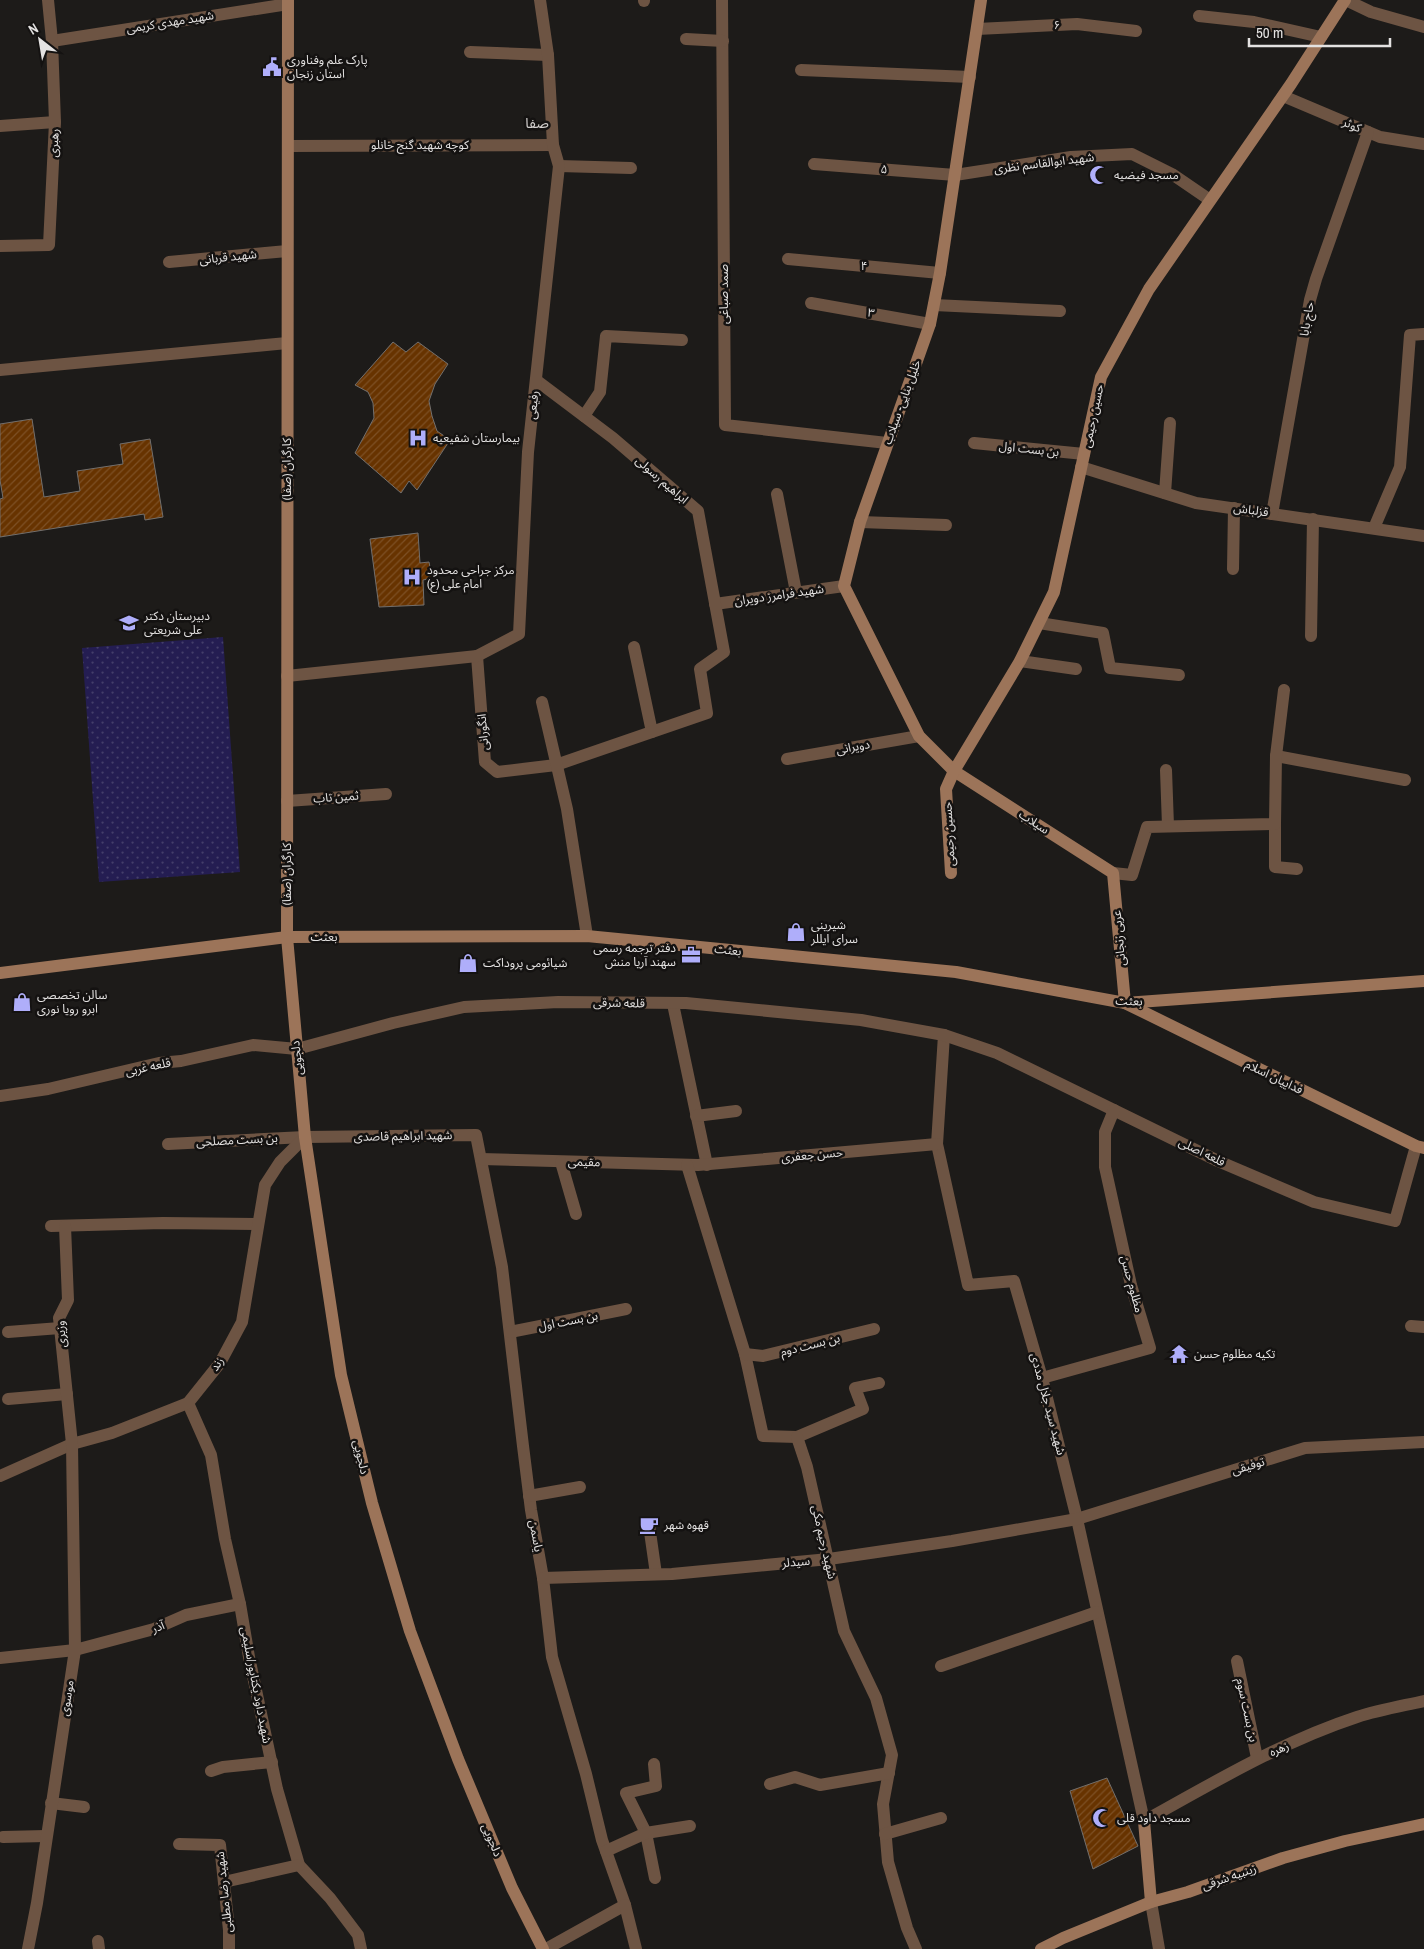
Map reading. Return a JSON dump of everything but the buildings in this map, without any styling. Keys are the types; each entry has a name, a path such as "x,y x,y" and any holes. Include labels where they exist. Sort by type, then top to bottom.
{"main road":[{"name":"خلیل بنایی- سیلاب","path":"844,586 860,522 930,324 940,273 981,0"},
{"name":"حسین رحیمی","path":"951,873 946,789 954,771 1020,661 1054,592 1101,377 1149,289 1346,0"},
{"name":"کارگران (صفا)","path":"286,937 288,2"},
{"path":"844,586 920,736 954,771"},
{"name":"سیلاب","path":"954,771 1113,873"},
{"name":"عربی زنجانی","path":"1113,873 1125,1003"},
{"name":"بعثت","path":"0,974 286,937 587,936 956,972 1125,1003 1424,981"},
{"name":"دلجویی","path":"286,937 305,1137 342,1375 375,1512 410,1631 458,1759 512,1888 545,1949"},
{"name":"فداییان اسلام","path":"1125,1003 1420,1147"},
{"path":"1144,1821 1151,1902"},
{"name":"زینبیه شرقی","path":"1041,1949 1151,1902 1188,1892 1284,1858 1345,1841 1424,1824"}],"street":[{"path":"48,0 52,41"},
{"name":"رفیعی","path":"287,676 476,656 519,634 528,452 558,166 553,145 548,55 540,0"},
{"name":"صمد صباغی","path":"722,0 725,425 887,443"},
{"path":"1346,0 1371,12 1424,27"},
{"name":"شهید مهدی کریمی","path":"52,41 288,2"},
{"path":"1198,16 1254,22 1321,37"},
{"name":"۶","path":"977,29 1077,24 1136,31"},
{"path":"686,38 722,41"},
{"name":"رهبری","path":"0,246 49,245 55,122 52,41"},
{"path":"470,52 548,55"},
{"path":"801,70 970,77"},
{"name":"کوثر","path":"1282,96 1380,137 1424,144"},
{"path":"0,126 55,122"},
{"name":"حاج بابا","path":"1272,514 1310,300 1368,132"},
{"name":"کوچه شهید گنج خانلو","path":"288,146 553,145"},
{"name":"شهید ابوالقاسم نظری","path":"955,175 1070,157 1132,154 1172,174 1210,200"},
{"name":"۵","path":"814,164 955,175"},
{"path":"558,166 631,168"},
{"name":"شهید قربانی","path":"169,262 288,251"},
{"name":"۴","path":"788,259 940,273"},
{"name":"۳","path":"811,303 930,324"},
{"path":"934,305 1060,311"},
{"path":"1374,528 1400,467 1410,335 1424,334"},
{"path":"584,416 600,392 606,336 682,340"},
{"path":"0,370 287,344"},
{"name":"ابراهیم رسولی","path":"536,380 613,438 698,511 724,652"},
{"path":"1165,493 1170,422"},
{"name":"بن بست اول","path":"974,443 1084,454"},
{"name":"قزلباش","path":"1081,467 1196,503 1424,536"},
{"path":"777,494 796,592"},
{"path":"1234,508 1234,569"},
{"path":"1311,636 1313,519"},
{"path":"860,522 946,525"},
{"name":"شهید فرامرز دویران","path":"714,604 844,586"},
{"path":"1039,623 1103,633 1110,668 1179,675"},
{"path":"634,646 652,732"},
{"name":"انگورانی","path":"476,656 485,762 496,772 556,765 707,714 700,669 724,652"},
{"path":"1020,661 1076,670"},
{"path":"1284,690 1276,756 1275,866 1296,869"},
{"path":"542,702 567,809 587,936"},
{"name":"دویرانی","path":"787,759 920,736"},
{"path":"1276,756 1406,780"},
{"path":"1166,770 1168,826"},
{"name":"ثمین تاب","path":"287,801 386,794"},
{"path":"1113,873 1132,875 1147,827 1275,824"},
{"name":"قلعه شرقی","path":"296,1049 393,1022 464,1007 558,1002 686,1003 861,1020 944,1035"},
{"path":"673,1004 706,1165"},
{"name":"قلعه اصلی","path":"944,1035 996,1053 1218,1161 1314,1202 1395,1221 1420,1147"},
{"name":"شهید سید جلال مددی","path":"944,1035 936,1144 968,1285 1014,1281 1042,1378 1077,1519 1144,1821"},
{"name":"قلعه غربی","path":"0,1096 48,1089 159,1063 181,1061 253,1045 296,1049"},
{"name":"مظلوم حسن","path":"1042,1378 1150,1348 1131,1285 1105,1168 1105,1132 1114,1110"},
{"path":"696,1116 736,1111"},
{"name":"شهید ابراهیم قاصدی","path":"305,1137 476,1135 481,1159"},
{"name":"بن بست مصلحی","path":"168,1144 305,1137"},
{"name":"زند","path":"0,1476 72,1444 112,1433 188,1403 220,1363 242,1322 266,1185 280,1162 305,1137"},
{"name":"حسن جعفری","path":"687,1165 706,1165 936,1144"},
{"name":"مقیمی","path":"481,1159 687,1165"},
{"name":"یاسمن","path":"481,1159 502,1267 529,1496 543,1578 552,1657 606,1851 625,1905 636,1949"},
{"path":"561,1162 576,1214"},
{"path":"687,1165 745,1354 763,1436 797,1437 863,1409 855,1388 879,1383"},
{"path":"51,1226 163,1223 258,1224"},
{"name":"وزیری","path":"65,1226 68,1300 59,1318 72,1444"},
{"name":"بن بست اول","path":"510,1332 626,1309"},
{"path":"1411,1326 1424,1327"},
{"path":"8,1332 60,1328"},
{"name":"بن بست دوم","path":"745,1354 763,1356 874,1329"},
{"path":"8,1399 67,1394"},
{"name":"شهید داود یکتاپور/سلیمی","path":"188,1403 211,1455 225,1539 277,1789 298,1865 330,1898 358,1935 361,1949"},
{"name":"شهید رحیم مکی","path":"797,1437 807,1467 844,1632 876,1698 892,1755 883,1804 888,1862 907,1928 916,1949"},
{"name":"توفیقی","path":"1077,1519 1305,1448 1424,1442"},
{"name":"موسوی","path":"28,1949 75,1650 72,1444"},
{"path":"529,1496 580,1488"},
{"name":"سیدلر","path":"543,1578 656,1574 828,1559 952,1541 1077,1519"},
{"path":"649,1525 656,1574"},
{"name":"آذر","path":"0,1658 75,1650 154,1629 186,1615 240,1604"},
{"path":"941,1666 1097,1612"},
{"name":"بن بست سوم","path":"1237,1661 1257,1758"},
{"name":"زهره","path":"1144,1821 1257,1758 1357,1717 1424,1701"},
{"path":"211,1771 223,1767 272,1762"},
{"path":"654,1764 656,1786 626,1793 646,1833 655,1878"},
{"path":"770,1784 795,1778 820,1785 888,1773"},
{"path":"51,1802 84,1807"},
{"path":"885,1834 941,1818"},
{"path":"606,1851 646,1833 690,1826"},
{"path":"3,1837 46,1836"},
{"name":"شهید رضا مطلبی","path":"179,1844 220,1845 229,1930 229,1949"},
{"path":"224,1882 298,1865"},
{"path":"1151,1902 1159,1949"},
{"path":"545,1949 625,1905"}],"shaded area":[{"path":"223,637 240,872 99,882 82,648"}],"place":[{"name":"پارک علم وفناوری استان زنجان","path":"272,67"},
{"name":"مسجد فیضیه","path":"1099,175"},
{"name":"بیمارستان شفیعیه","path":"418,438"},
{"name":"مرکز جراحی محدود امام علی (ع)","path":"412,577"},
{"name":"دبیرستان دکتر علی شریعتی","path":"129,623"},
{"name":"شیرینی سرای ایللر","path":"796,932"},
{"name":"دفتر ترجمه رسمی سهند آریا منش","path":"691,955"},
{"name":"شیائومی پروداکت","path":"468,963"},
{"name":"سالن تخصصی ابرو رویا نوری","path":"22,1002"},
{"name":"تکیه مظلوم حسن","path":"1179,1354"},
{"name":"قهوه شهر","path":"649,1525"},
{"name":"مسجد داود قلی","path":"1102,1818"}],"district":[{"name":"صفا","path":"537,123"}]}
